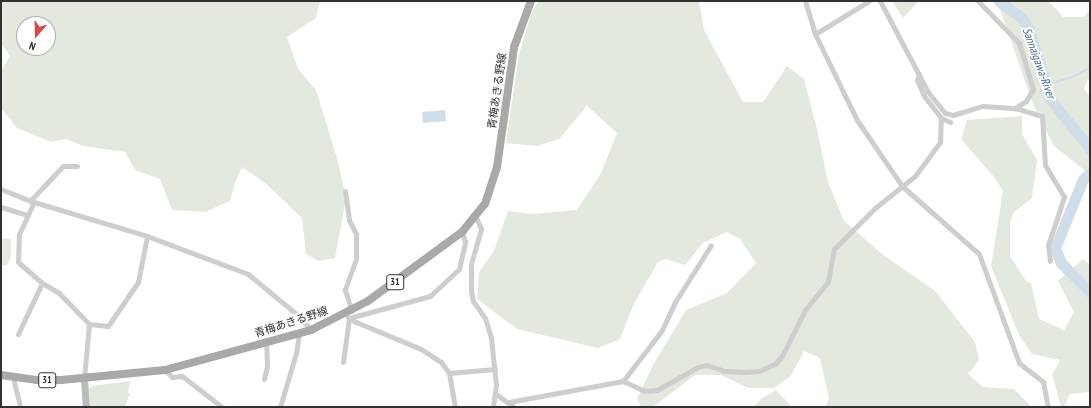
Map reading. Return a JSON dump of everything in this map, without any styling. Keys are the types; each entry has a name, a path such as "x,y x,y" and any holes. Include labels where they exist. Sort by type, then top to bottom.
{"main road":[{"name":"青梅あきる野線","path":"1,375 50,380 84,379 165,370 299,334 349,314 462,232 476,217 489,196 495,178 512,59 520,26 531,1"},
{"path":"84,379 86,407"}],"street":[{"path":"805,1 815,34 857,120 902,186 979,254 1020,363 1043,382 1048,407"},
{"path":"815,34 869,1"},
{"path":"880,1 928,92 949,115 983,106 1015,108 1042,116 1045,165 1064,197 1048,245 1050,261"},
{"path":"978,1 1008,29 1023,50 1033,89 1026,101 1015,108"},
{"path":"919,74 917,80 924,96 941,118 950,122"},
{"path":"509,402 623,381 644,391 657,390 698,367 707,365 724,371 745,372 759,371 775,364 782,356 805,310 828,282 834,249 875,208 915,176 940,142 941,118"},
{"path":"77,166 63,166 32,201 19,234 18,262 42,283 60,293 89,324 108,326 138,282 147,236"},
{"path":"1,189 32,201 147,236 248,274 300,317 311,330"},
{"path":"343,362 349,314 345,290 356,259 356,234 349,220 344,191"},
{"path":"1,207 27,215"},
{"path":"476,217 481,229 471,266 471,292 473,301 485,318 491,334 496,394 493,407"},
{"path":"349,314 430,296 460,269 465,242 462,232"},
{"path":"623,381 662,330 675,302 711,246"},
{"path":"18,334 42,283"},
{"path":"349,314 433,355 449,373 455,407"},
{"path":"84,379 89,324"},
{"path":"280,407 292,367 299,334"},
{"path":"264,379 268,366 266,343"},
{"path":"449,373 495,369"},
{"path":"165,370 172,377 182,376 222,407"},
{"path":"11,377 20,407"},
{"path":"496,394 514,407"}],"shaded area":[{"path":"1,1 320,1 316,18 287,37 298,69 316,90 337,158 346,198 335,258 318,261 306,254 302,218 265,183 242,167 236,180 230,201 205,212 172,210 160,179 135,170 125,152 83,146 66,139 51,142 17,128 1,108 1,71 10,56 1,43"},
{"path":"539,1 699,1 704,30 743,102 763,102 787,66 804,79 817,129 828,182 844,221 882,254 935,291 975,342 979,360 968,374 983,387 1014,389 1032,407 825,407 829,399 820,358 804,351 791,376 774,388 748,388 721,375 695,375 653,407 641,407 637,399 653,365 686,310 727,293 756,263 740,239 727,232 703,243 685,265 666,259 658,262 633,306 620,339 598,348 517,329 477,299 479,272 494,251 508,211 532,214 577,210 601,173 617,133 587,106 559,139 537,146 506,143 519,54 532,11"},
{"path":"892,1 919,1 903,18"},
{"path":"997,1 1049,1 1063,17 1084,17 1090,9 1090,77 1084,88 1090,97 1090,175 1053,145 1033,104"},
{"path":"445,110 446,121 423,123 422,112"},
{"path":"1022,116 1022,134 1037,160 1032,198 1014,212 1010,222 1010,256 1026,281 1031,283 1039,319 1064,330 1074,312 1058,281 1083,259 1090,265 1090,392 1070,394 1064,407 1061,407 1052,374 1060,360 1032,354 1019,335 991,266 1003,191 994,177 961,139 967,120"},
{"path":"1,238 11,239 11,256 7,265 1,266"},
{"path":"130,381 128,393 130,393 125,407 90,407 89,389 92,386"},
{"path":"776,390 792,407 754,407 761,399"}],"waterway":[{"name":"Sannaigawa-River","path":"999,1 1022,18 1029,30 1050,99 1090,149"},
{"path":"1045,85 1070,78 1090,68"},
{"name":"Sannaigawa-River","path":"1090,173 1083,179 1055,248 1061,263 1090,292"}]}
